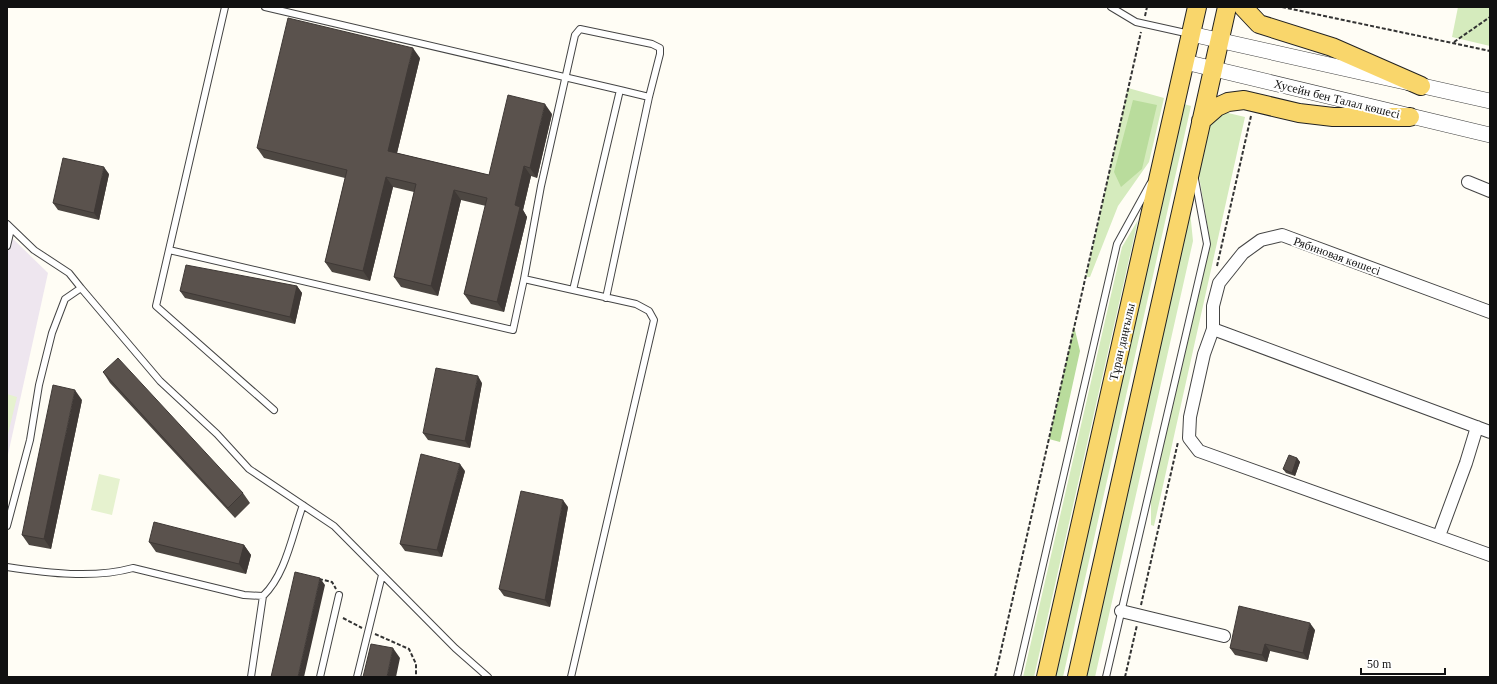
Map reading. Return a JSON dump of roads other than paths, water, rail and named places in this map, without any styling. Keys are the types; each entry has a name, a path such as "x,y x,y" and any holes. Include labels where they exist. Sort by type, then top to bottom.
{"main road":[{"name":"Тұран даңғылы","path":"1046,677 1198,7"},
{"path":"1077,677 1227,7"},
{"path":"1243,7 1259,24 1332,47 1421,86"},
{"path":"1201,121 1217,107 1228,102 1244,100 1299,113 1334,117 1410,117"}],"street":[{"path":"1191,34 1490,102"},
{"name":"Хусейн бен Талал көшесі","path":"1185,62 1490,135"},
{"path":"1468,182 1490,191"},
{"name":"Рябиновая көшесі","path":"1213,330 1213,306 1219,283 1243,253 1261,240 1282,235 1490,312"},
{"path":"1490,432 1213,330 1204,354 1190,417 1189,438 1199,451 1490,555"},
{"path":"1439,536 1466,463 1477,427"},
{"path":"1121,611 1224,636"}],"lane":[{"path":"225,7 156,306 274,410"},
{"path":"265,7 567,76 649,97"},
{"path":"1111,7 1136,22 1191,34"},
{"path":"169,250 513,330 541,186 567,76 575,35 580,29 588,29 652,44 660,48 660,54 649,97 606,298"},
{"path":"573,290 620,90"},
{"path":"1017,677 1117,244 1163,161"},
{"path":"1106,677 1207,244 1192,162"},
{"path":"7,246 9,226"},
{"path":"9,226 34,250 69,273 160,381 217,434 249,469 334,526 455,648 488,677"},
{"path":"524,279 636,304 649,311 654,320 571,677"},
{"path":"7,526 30,440 39,385 52,333 65,299 81,288"},
{"path":"251,677 263,596 272,588 281,570 303,505"},
{"path":"7,567 42,572 81,574 120,572 134,568 244,595 263,596"},
{"path":"357,677 382,575"},
{"path":"320,677 339,595"}]}
